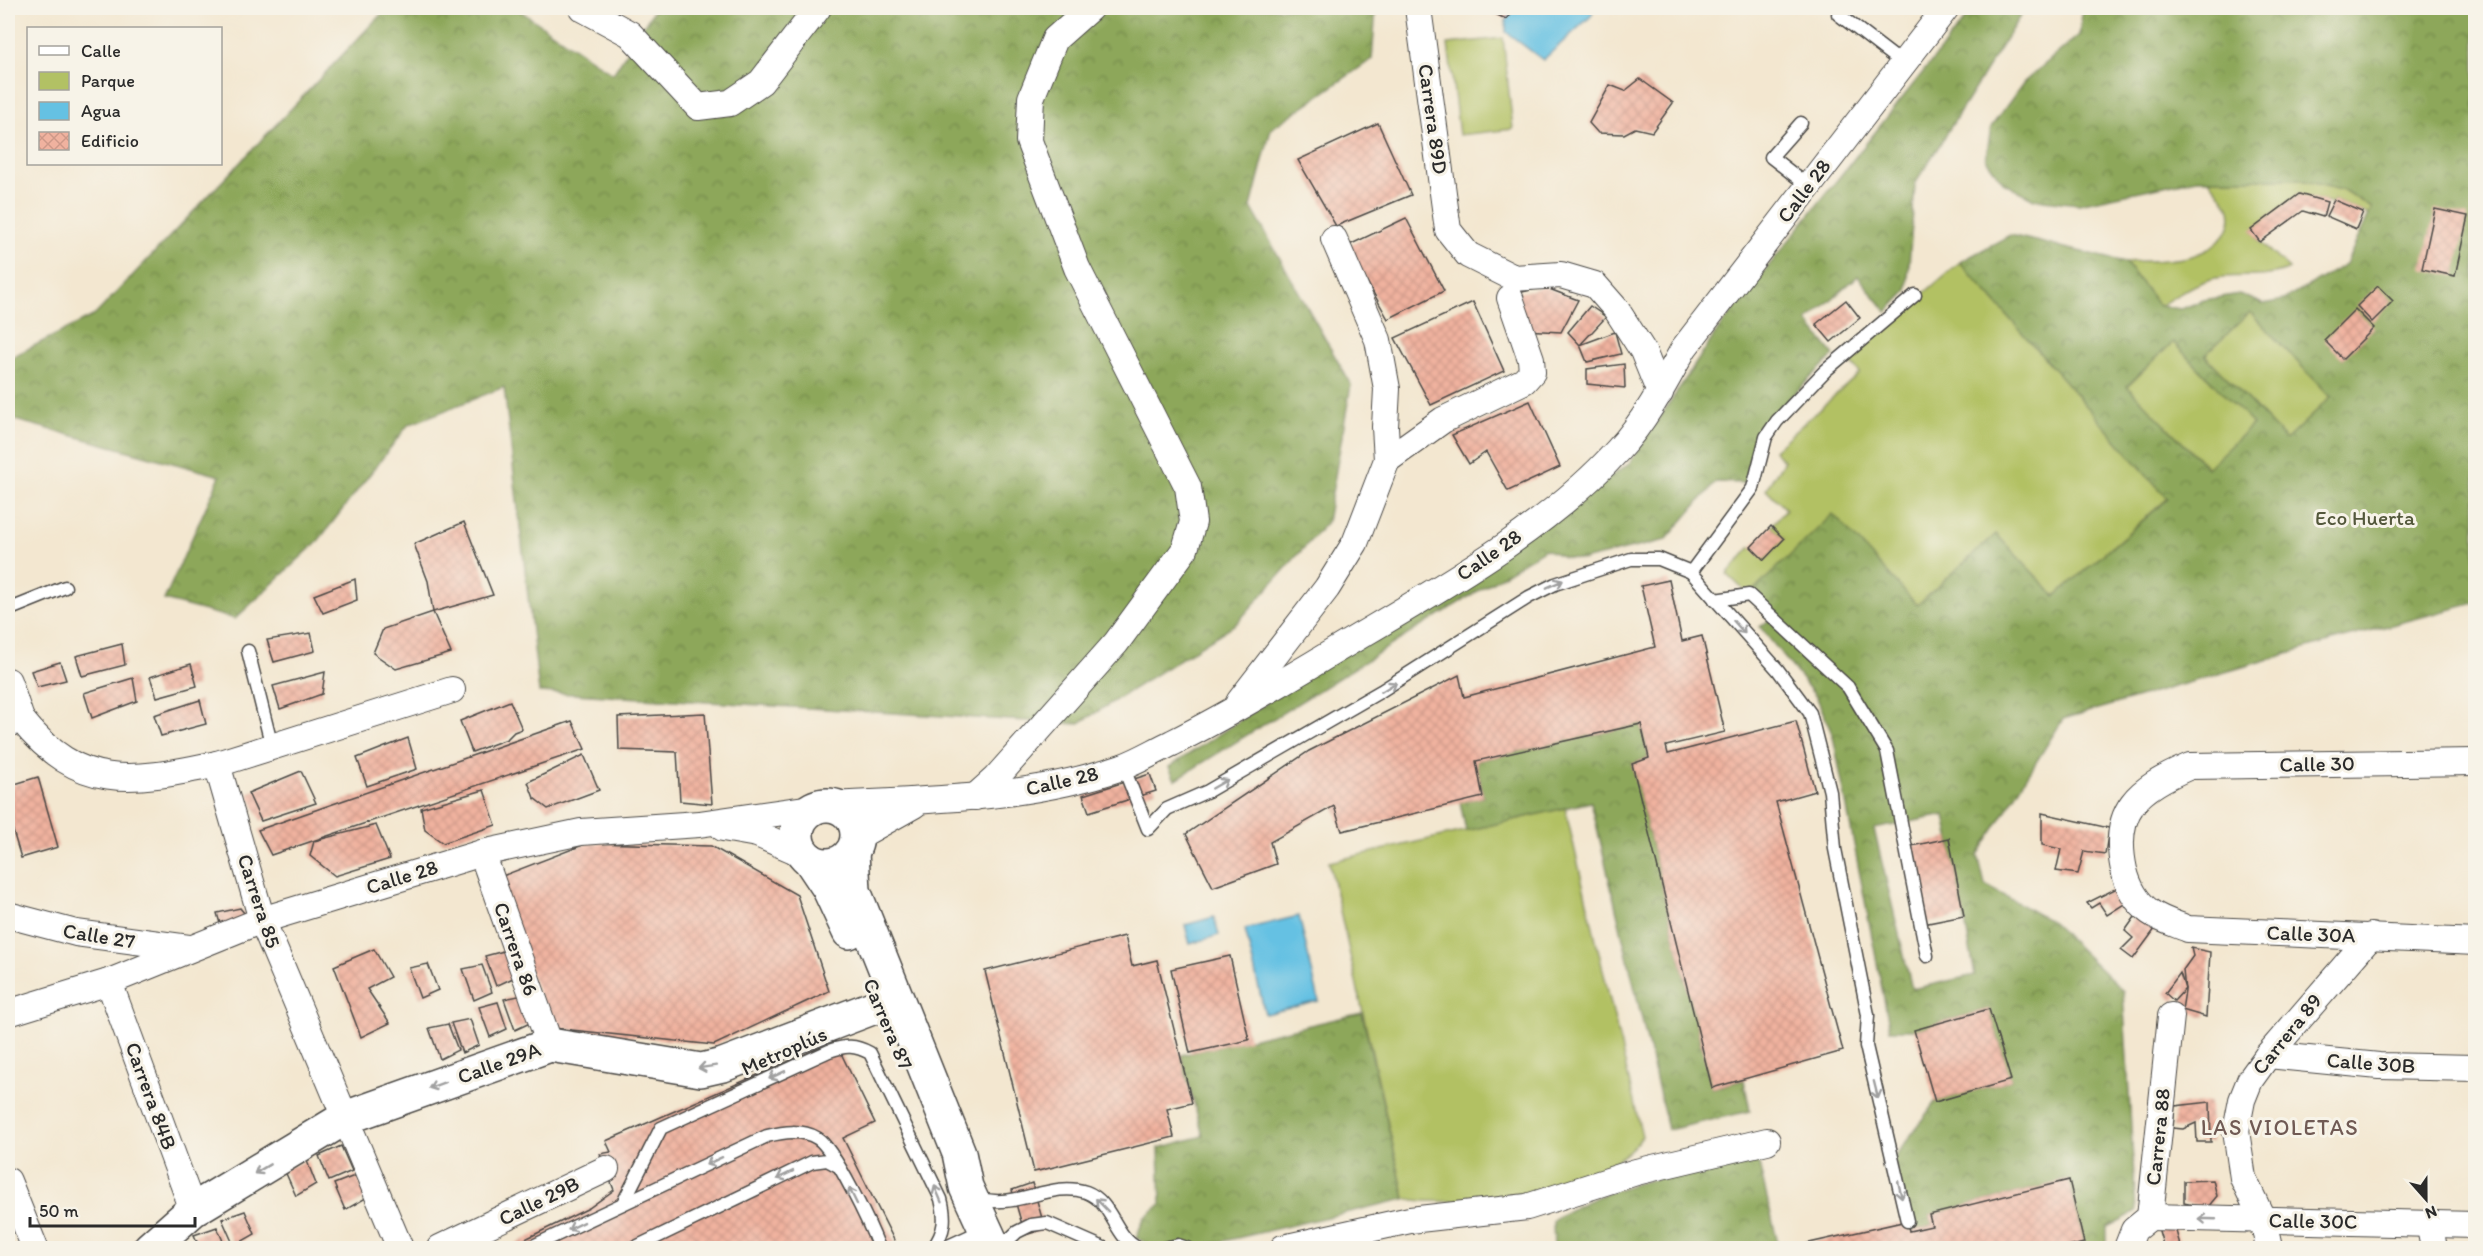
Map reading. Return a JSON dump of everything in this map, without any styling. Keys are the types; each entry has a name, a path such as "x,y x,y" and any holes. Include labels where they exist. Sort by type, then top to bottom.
{"street":[{"path":"582,8 630,34 698,107 730,103 761,82 818,8"},
{"path":"975,797 995,779 1116,643 1185,549 1193,522 1188,487 1077,268 1029,141 1031,98 1055,39 1089,8"},
{"name":"Carrera 89D","path":"1418,8 1448,230 1468,255 1514,278 1561,275 1595,285 1617,309 1643,351 1660,393"},
{"name":"Calle 28","path":"8,1013 109,982 262,921 482,853 581,832 699,824 822,807 975,797 1078,779 1123,766 1229,714 1454,579 1566,499 1619,450 1660,393 1684,348 1807,185 1946,8"},
{"path":"1229,714 1327,588 1350,552 1387,460 1385,427 1387,389 1378,340 1334,239"},
{"path":"1387,460 1443,420 1524,381 1532,372 1531,359 1510,298"},
{"path":"8,681 14,722 77,766 101,777 127,778 166,775 217,764 452,690"},
{"name":"Calle 30","path":"2151,913 2137,899 2127,881 2119,838 2122,819 2138,797 2161,779 2190,766 2475,762"},
{"name":"Carrera 85","path":"217,764 262,921 400,1248"},
{"path":"854,844 908,807 931,800"},
{"path":"699,824 757,834 807,857 828,865 845,859 854,844 856,828 847,813 822,807 805,814 797,829 799,847 807,857"},
{"name":"Carrera 87","path":"854,844 854,891 959,1153 968,1191"},
{"name":"Carrera 86","path":"482,853 550,1045"},
{"name":"Carrera 87","path":"807,857 840,910 946,1160 968,1191 993,1242"},
{"name":"Calle 30A","path":"2151,913 2188,929 2475,942"},
{"name":"Calle 27","path":"8,915 76,933 193,949"},
{"name":"Carrera 89","path":"2269,1248 2264,1220 2242,1178 2236,1131 2242,1100 2250,1080 2268,1055 2371,936"},
{"name":"Carrera 84B","path":"109,982 193,1210"},
{"name":"Calle 29A","path":"150,1248 193,1210 345,1118 550,1045 701,1070 723,1065 880,1005"},
{"name":"Carrera 88","path":"2150,1217 2171,1016"},
{"name":"Calle 30B","path":"2268,1055 2379,1066 2475,1068"},
{"path":"1283,1248 1410,1220 1527,1207 1636,1172 1767,1142"},
{"name":"Calle 29B","path":"440,1248 606,1169"},
{"path":"8,1181 35,1248"},
{"path":"2127,1248 2134,1230 2150,1217"},
{"name":"Calle 30C","path":"2150,1217 2475,1225"},
{"path":"2429,1223 2434,1248"}],"lane":[{"path":"1838,14 1903,64"},
{"path":"1801,123 1771,157 1807,185"},
{"path":"1690,572 1753,488 1766,437 1777,421 1825,371 1915,295"},
{"path":"1123,766 1148,829 1167,809 1208,791 1382,692 1529,597 1555,584 1630,559 1659,559 1690,572 1778,670 1810,713 1830,792 1835,849 1866,1005 1869,1030 1866,1046 1906,1221"},
{"path":"8,610 65,587"},
{"path":"1715,600 1749,595 1848,687 1887,751 1928,956"},
{"path":"248,651 272,747"},
{"name":"Metroplús","path":"623,1203 661,1128 829,1051 844,1045 858,1047 870,1053 940,1199 944,1225 941,1239 933,1248"},
{"path":"529,1248 767,1136 796,1132 818,1139 832,1152 879,1248"},
{"path":"634,1248 812,1162 827,1160 838,1166"},
{"path":"968,1191 1006,1202 1062,1189 1084,1192 1098,1200 1108,1211 1125,1240 1138,1248"},
{"path":"944,1248 993,1242 1031,1225 1047,1223 1104,1248"},
{"path":"1164,1248 1178,1245 1187,1248"}],"green space":[{"path":"387,8 516,8 613,74 655,8 1376,8 1372,59 1271,129 1251,207 1351,385 1327,522 1237,623 1078,724 539,692 504,387 408,425 318,541 235,619 164,600 220,476 8,418 8,359 95,315"},
{"path":"1974,8 2025,8 1915,184 1907,291 1887,312 1858,276 1807,321 1834,355 1757,430 1744,483 1716,482 1666,540 1583,560 1564,557 1545,549 1175,780 1169,767 1628,465 1720,327"},
{"name":"Eco Huerta","path":"2083,8 2475,8 2475,603 2339,639 2063,719 1978,855 1985,885 2052,922 2123,991 2136,1212 2107,1227 2107,1248 2064,1248 2084,1243 2069,1180 1929,1215 1932,1226 1909,1231 1893,1160 1935,1102 2011,1080 1989,1009 1914,1030 1890,1030 1833,736 1817,698 1760,627 1773,617 1749,595 1833,514 1917,605 1996,534 2055,596 2168,499 1960,262 2010,235 2125,262 2159,306 2181,309 2204,300 2239,294 2264,304 2284,300 2346,264 2372,208 2345,191 2298,179 2197,179 2079,204 2034,199 2003,182 1986,159 1991,127 2024,82 2079,35","holes":["2250,312 2331,397 2286,440 2205,355","2173,342 2253,424 2207,468 2127,386","1945,815 1975,975 1912,989 1874,829"]},
{"path":"1503,38 1513,129 1459,135 1448,44"},
{"path":"2209,179 2298,179 2345,191 2372,208 2369,215 2334,200 2332,204 2299,194 2252,230 2260,242 2289,269 2269,275 2226,277 2205,281 2159,306 2125,262 2180,258 2194,255 2217,243 2226,233 2231,213"},
{"path":"1960,262 2168,498 2055,596 1996,534 1917,606 1749,595 1727,574 1751,547 1765,560 1784,539 1771,526 1786,509 1766,489 1784,461 1774,450 1860,373 1848,359"},
{"path":"2250,312 2331,397 2286,440 2205,355"},
{"path":"2173,342 2253,424 2208,468 2127,387"},
{"path":"1641,724 1649,758 1632,764 1712,1088 1744,1080 1750,1111 1668,1130 1591,802 1466,831 1460,802 1483,797 1476,761"},
{"path":"1565,808 1642,1136 1623,1156 1597,1172 1566,1184 1532,1193 1497,1198 1463,1201 1405,1199 1329,862"},
{"path":"1362,1013 1405,1199 1194,1248 1156,1248 1136,1238 1144,1218 1161,1204 1159,1148 1203,1136 1181,1055"},
{"path":"1757,1156 1779,1248 1554,1248 1553,1221 1596,1197 1650,1180"}],"water":[{"path":"1516,8 1594,8 1591,16 1543,60 1506,32 1506,19"},
{"path":"1299,916 1319,1001 1265,1014 1245,929"},
{"path":"1214,917 1219,935 1190,944 1185,925"}],"building":[{"path":"1482,8 1516,8 1506,19"},
{"path":"1640,79 1673,103 1652,132 1635,128 1624,134 1598,133 1589,123 1610,85 1625,91"},
{"path":"1378,123 1411,195 1336,226 1298,160"},
{"path":"2299,194 2327,202 2323,217 2303,211 2260,242 2251,230"},
{"path":"2334,200 2363,212 2356,229 2326,216"},
{"path":"2435,209 2468,216 2455,276 2422,269"},
{"path":"1406,218 1444,291 1388,319 1347,246"},
{"path":"2378,286 2393,301 2372,322 2357,306"},
{"path":"1544,287 1578,300 1561,332 1524,330 1518,293"},
{"path":"1846,300 1860,318 1831,342 1816,324"},
{"path":"1473,302 1504,371 1431,405 1395,338"},
{"path":"1590,306 1606,317 1580,345 1568,332"},
{"path":"2355,309 2374,328 2343,359 2324,340"},
{"path":"1615,332 1621,354 1587,362 1580,345"},
{"path":"1624,364 1625,388 1587,384 1587,369"},
{"path":"1530,401 1560,467 1508,491 1486,452 1469,464 1452,435"},
{"path":"464,522 493,595 433,612 428,581 414,544"},
{"path":"1771,526 1784,539 1764,560 1751,547"},
{"path":"355,579 357,600 323,613 314,595"},
{"path":"1669,580 1682,641 1702,636 1725,732 1666,746 1668,754 1796,721 1815,791 1776,802 1843,1051 1712,1088 1632,764 1649,758 1641,724 1476,761 1483,797 1342,831 1334,806 1270,842 1276,864 1213,887 1186,834 1309,751 1459,675 1464,697 1655,647 1641,586"},
{"path":"433,612 451,653 396,669 373,653 383,629"},
{"path":"311,633 315,651 274,662 267,640"},
{"path":"122,644 125,665 82,676 76,656"},
{"path":"60,662 66,680 37,687 31,671"},
{"path":"191,664 197,686 157,697 150,677"},
{"path":"325,672 322,694 280,709 273,686"},
{"path":"133,678 137,701 92,718 84,693"},
{"path":"200,700 206,724 161,736 154,715"},
{"path":"510,701 522,729 514,732 507,739 472,752 460,721"},
{"path":"705,713 712,804 680,801 677,752 619,750 618,717"},
{"path":"572,721 585,749 271,855 258,830"},
{"path":"408,738 417,769 367,786 357,758"},
{"path":"584,755 599,790 548,809 534,798 528,782"},
{"path":"301,771 316,803 261,821 248,793"},
{"path":"1150,774 1156,791 1089,812 1083,795"},
{"path":"38,777 58,847 21,858 10,821 8,822 8,786"},
{"path":"484,790 496,825 443,843 425,830 421,808"},
{"path":"2042,813 2109,828 2105,854 2084,851 2078,874 2056,871 2061,849 2042,845"},
{"path":"376,825 390,859 335,876 310,856 314,841"},
{"path":"1949,838 1964,916 1923,924 1907,847"},
{"path":"588,843 711,846 797,895 829,991 714,1045 553,1028 492,880"},
{"path":"2119,887 2126,903 2107,915 2099,903 2091,908 2087,903"},
{"path":"240,908 249,919 221,927 217,913"},
{"path":"2137,914 2155,929 2133,959 2121,950 2133,938 2125,931"},
{"path":"1125,936 1132,966 1157,960 1192,1103 1167,1109 1174,1137 1034,1172 985,971"},
{"path":"2191,948 2210,952 2206,1017 2182,1010 2185,991 2183,970 2193,956"},
{"path":"374,949 390,977 367,989 390,1023 361,1037 334,966"},
{"path":"504,951 513,978 496,986 485,956"},
{"path":"1230,956 1249,1040 1190,1053 1171,969"},
{"path":"428,964 438,990 420,998 409,968"},
{"path":"482,965 492,992 474,1000 463,969"},
{"path":"2180,973 2185,989 2174,1001 2165,993"},
{"path":"523,995 532,1022 515,1030 504,999"},
{"path":"498,1002 507,1029 490,1037 479,1007"},
{"path":"1989,1009 2011,1080 1935,1102 1914,1030"},
{"path":"470,1019 479,1045 462,1053 451,1023"},
{"path":"448,1024 458,1050 440,1059 429,1028"},
{"path":"835,1041 875,1123 843,1138 898,1248 507,1248 589,1208 614,1190 600,1154 611,1152 606,1141"},
{"path":"2210,1102 2211,1142 2197,1142 2196,1123 2183,1129 2173,1128 2175,1106"},
{"path":"341,1146 352,1171 329,1181 319,1156"},
{"path":"307,1161 316,1184 296,1196 284,1169"},
{"path":"357,1175 366,1198 345,1210 334,1184"},
{"path":"2069,1180 2084,1243 2064,1248 1787,1248 1907,1221 1909,1231 1932,1226 1929,1215"},
{"path":"2213,1180 2217,1196 2207,1208 2184,1203 2184,1181"},
{"path":"1032,1183 1045,1229 1025,1235 1012,1190"},
{"path":"245,1211 255,1234 234,1246 222,1219"},
{"path":"2173,1221 2181,1248 2164,1248 2157,1224"},
{"path":"217,1227 226,1248 200,1248 194,1235"}],"district":[{"name":"LAS VIOLETAS","path":"2280,1127"}]}
